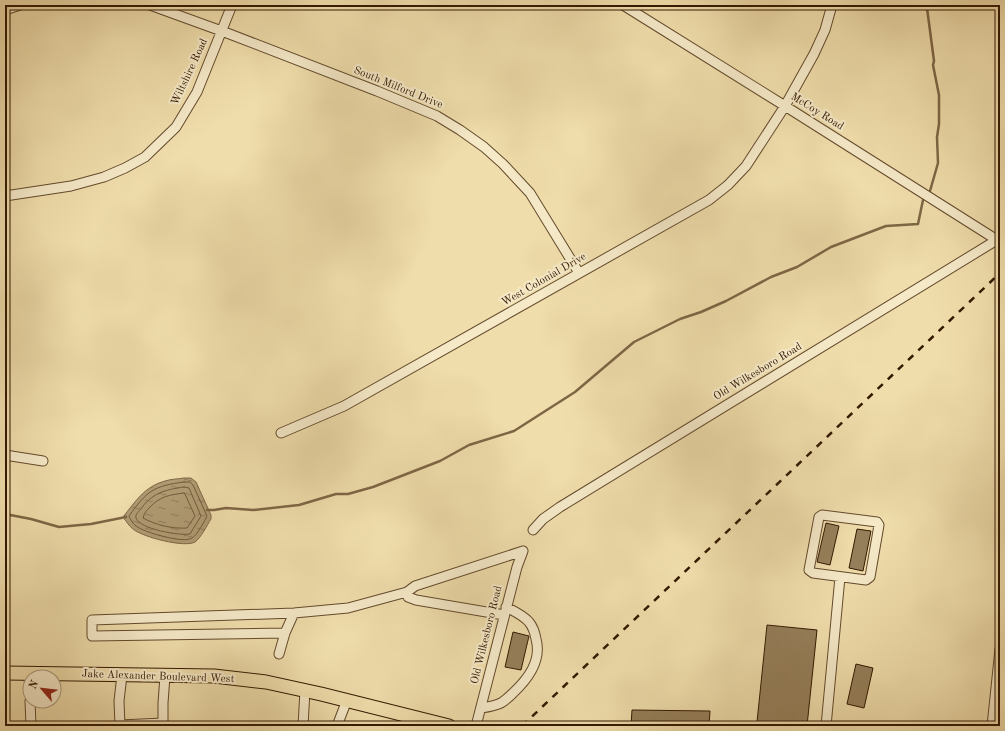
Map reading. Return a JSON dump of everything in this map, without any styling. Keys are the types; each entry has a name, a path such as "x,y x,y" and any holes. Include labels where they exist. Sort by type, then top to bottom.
{"highway":[{"name":"Jake Alexander Boulevard West","path":"5,673 22,674"},
{"name":"Jake Alexander Boulevard West","path":"62,674 214,676 266,682 347,700 441,725"}],"street":[{"path":"5,10 20,5"},
{"name":"South Milford Drive","path":"150,5 377,91 437,116 460,130 484,147 503,164 530,193 579,273"},
{"name":"Wiltshire Road","path":"5,196 71,186 104,177 145,157 176,127 197,92 232,5"},
{"name":"McCoy Road","path":"623,5 998,239"},
{"name":"West Colonial Drive","path":"281,433 344,406 709,200 728,185 746,166 785,106 814,54 825,30 832,5"},
{"name":"Old Wilkesboro Road","path":"533,530 543,519 560,507 998,239"},
{"path":"5,455 43,461"},
{"path":"822,515 876,522 879,525 870,577 866,580 840,577 813,573 809,570 819,517 822,515"},
{"name":"Old Wilkesboro Road","path":"407,592 415,586 522,551 516,567 476,726"},
{"path":"826,726 840,577"},
{"path":"285,633 92,636 92,620 294,613 348,608 407,592 408,596 416,600 520,614 530,622 535,635 538,652 533,670 520,687 502,702 480,708"},
{"path":"279,654 285,633 294,613"},
{"path":"992,726 1000,649"},
{"path":"122,675 120,725 163,725 165,676"},
{"path":"303,726 305,690"},
{"path":"337,726 347,700"},
{"path":"30,709 31,726"}],"water":[{"path":"191,478 196,482 211,515 211,519 202,535 195,542 182,544 173,543 145,535 133,529 123,517 136,500 158,483 172,479"}],"building":[{"path":"826,523 839,526 830,565 817,562"},
{"path":"857,529 871,531 863,571 849,568"},
{"path":"767,625 817,630 807,726 757,722"},
{"path":"513,632 529,636 521,670 505,667"},
{"path":"856,664 873,668 864,708 847,704"},
{"path":"632,710 710,711 709,726 631,726"}],"waterway":[{"path":"927,5 934,61 933,65 939,95 939,124 937,137 938,163 930,191"},
{"path":"207,510 226,508 253,510 299,505 336,494 348,494 373,487 440,461 469,445 514,431 575,392 634,342 680,319 726,301 771,277 797,267 831,247 886,226 918,224 923,200"},
{"path":"5,514 31,519 59,527 91,524 126,517"}],"railway":[{"path":"522,726 1000,273"}]}
